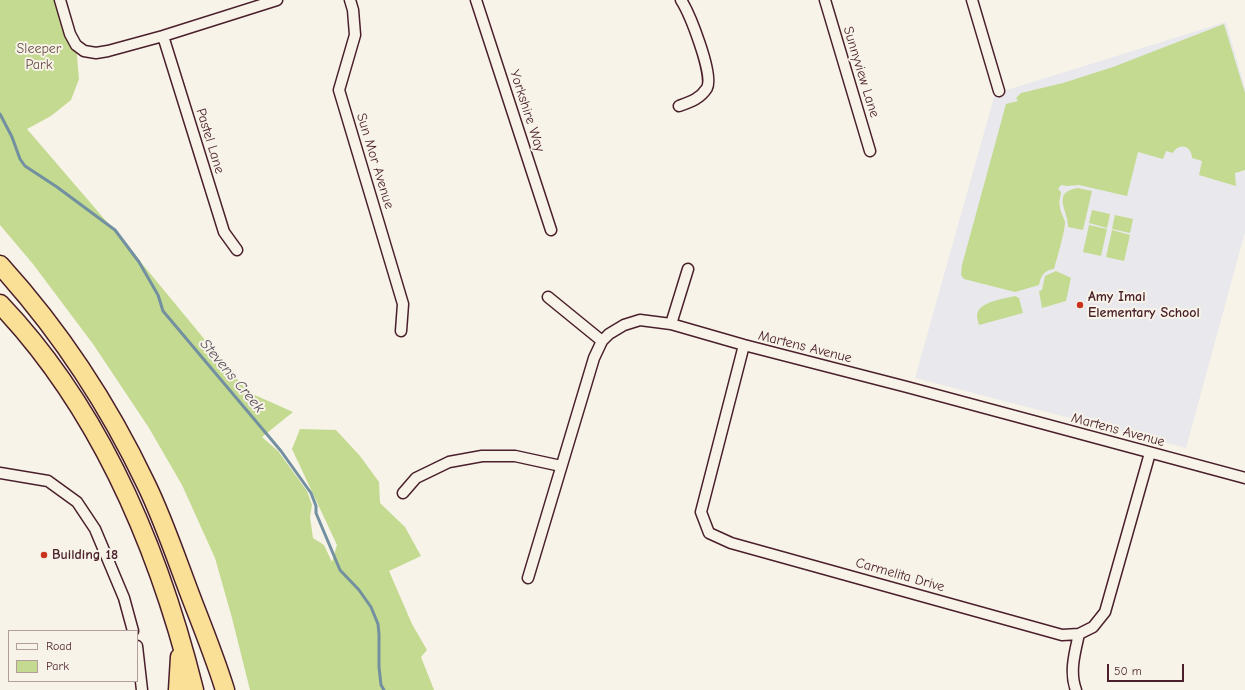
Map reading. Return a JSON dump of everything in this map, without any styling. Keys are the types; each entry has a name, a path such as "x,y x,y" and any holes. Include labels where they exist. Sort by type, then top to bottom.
{"highway":[{"path":"0,265 42,315 59,338 80,367 114,422 146,484 173,548 226,690"},
{"path":"0,304 24,329 63,380 96,434 126,491 147,540 182,640 194,690"},
{"path":"193,604 209,658 216,690"},
{"path":"178,690 182,640"}],"street":[{"path":"60,0 70,34 76,45 84,51 96,53 163,36 277,0"},
{"name":"Sun Mor Avenue","path":"350,0 353,10 355,34 338,90 403,304 401,331"},
{"name":"Yorkshire Way","path":"476,0 551,230"},
{"path":"679,106 699,98 708,87 709,76 695,31 681,0"},
{"name":"Sunnyview Lane","path":"825,0 870,151"},
{"path":"972,0 999,91"},
{"name":"Pastel Lane","path":"163,36 224,232 237,250"},
{"path":"671,324 688,269"},
{"path":"548,297 602,341"},
{"name":"Martens Avenue","path":"528,578 594,358 602,341 609,334 624,325 640,320 671,324 744,345 915,389 1245,478"},
{"name":"Carmelita Drive","path":"744,345 701,512 709,532 731,543 1062,635 1079,634"},
{"path":"1076,690 1073,683 1074,660 1079,634 1093,627 1105,612 1150,453"},
{"path":"403,493 416,478 449,462 482,456 515,456 561,466"},
{"path":"0,473 48,481 77,502 95,529 124,598 133,630"},
{"path":"138,655 142,690"}],"shaded area":[{"name":"Amy Imai Elementary School","path":"1226,22 1245,88 1245,232 1186,448 915,378 994,97 997,93"}],"green space":[{"name":"Sleeper Park","path":"0,0 60,0 76,45 79,79 71,100 51,116 27,129 125,243 248,392 293,412 262,437 278,451 307,491 312,505 310,517 313,538 324,545 332,562 337,545 292,449 300,429 336,430 360,456 379,482 380,503 405,527 421,556 389,571 412,624 427,650 421,657 434,690 250,690 215,558 182,485 149,428 93,344 33,264 0,225"},
{"path":"1224,24 1245,93 1245,170 1235,173 1236,186 1199,175 1202,161 1192,158 1188,148 1178,147 1173,153 1166,151 1163,159 1138,152 1127,196 1079,185 1061,185 1058,189 1061,192 1059,205 1065,222 1064,232 1054,269 1044,274 1039,285 1015,292 964,279 961,275 962,265 1006,104 1018,101 1016,98 1021,93 1063,83 1113,67"},
{"path":"1078,188 1092,191 1083,230 1068,227 1068,221 1063,203 1065,194 1070,190"},
{"path":"1092,210 1110,214 1107,228 1089,223"},
{"path":"1115,215 1133,219 1130,233 1112,229"},
{"path":"1089,225 1107,229 1101,256 1083,252"},
{"path":"1112,230 1130,235 1124,261 1106,257"},
{"path":"1056,271 1071,278 1066,301 1042,308 1039,291 1042,290 1045,276"},
{"path":"1015,296 1019,298 1023,313 979,325 977,315 982,307 993,301"}],"waterway":[{"name":"Stevens Creek","path":"0,114 12,137 20,159 25,166 57,187 115,230 139,262 158,295 163,311 281,451 311,493 316,506 316,513 340,570 359,590 371,607 378,624 379,667 381,685 384,690"}],"place":[{"name":"Amy Imai Elementary School","path":"1080,305"},
{"name":"Building 18","path":"44,555"}]}
